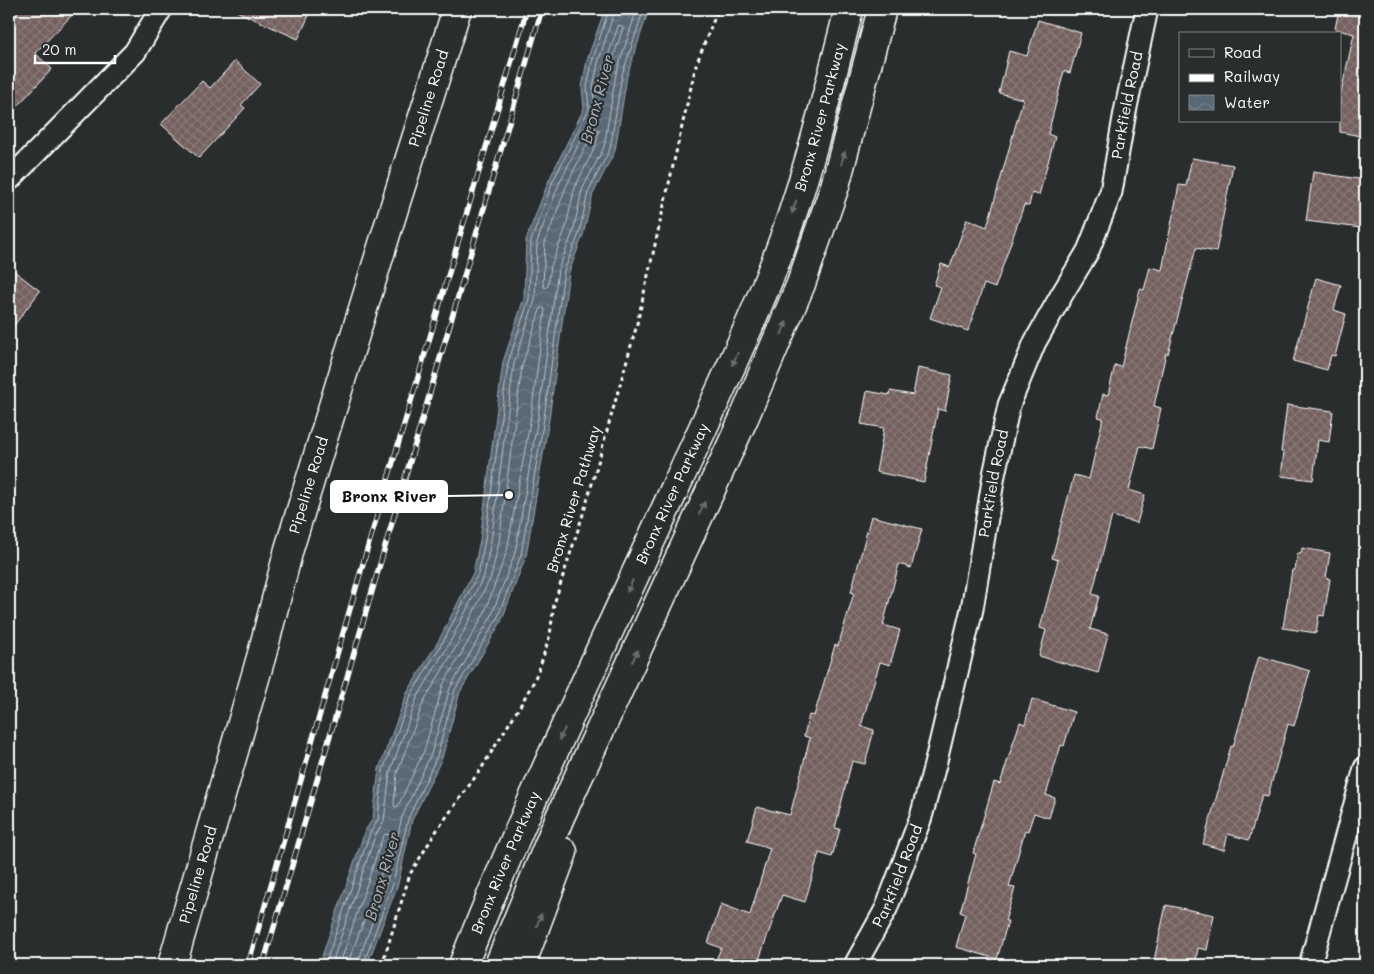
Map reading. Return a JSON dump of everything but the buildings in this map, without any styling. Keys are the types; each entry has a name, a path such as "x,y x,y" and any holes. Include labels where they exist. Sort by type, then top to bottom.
{"main road":[{"name":"Pipeline Road","path":"172,965 262,654 289,549 457,9"},
{"name":"Bronx River Parkway","path":"463,965 551,759 734,360 770,276 814,142 848,9"},
{"path":"498,965 541,862 764,374 801,284 835,186 882,9"},
{"path":"521,965 547,898 623,682"}],"street":[{"path":"9,180 135,52 161,9"},
{"name":"Parkfield Road","path":"854,965 886,910 921,817 972,609 994,475 1009,405 1035,342 1060,296 1088,251 1111,192 1124,112 1147,9"},
{"path":"1310,965 1365,768"}],"path":[{"name":"Bronx River Pathway","path":"382,965 410,874 481,769 520,706 534,681 541,663 550,635 554,604 586,505 636,328 696,65 718,9"}],"water":[{"path":"605,9 649,9 627,76 615,151 593,194 583,235 569,272 549,419 526,556 501,622 460,692 442,758 412,820 398,884 367,965 323,965 322,956 365,831 373,818 379,769 407,693 440,638 473,573 480,540 503,362 524,298 526,240 549,180 584,108 582,87 587,60"}],"railway":[{"path":"248,965 364,560 527,9"},
{"path":"263,965 542,9"}],"place":[{"name":"Bronx River","path":"509,495"}]}
